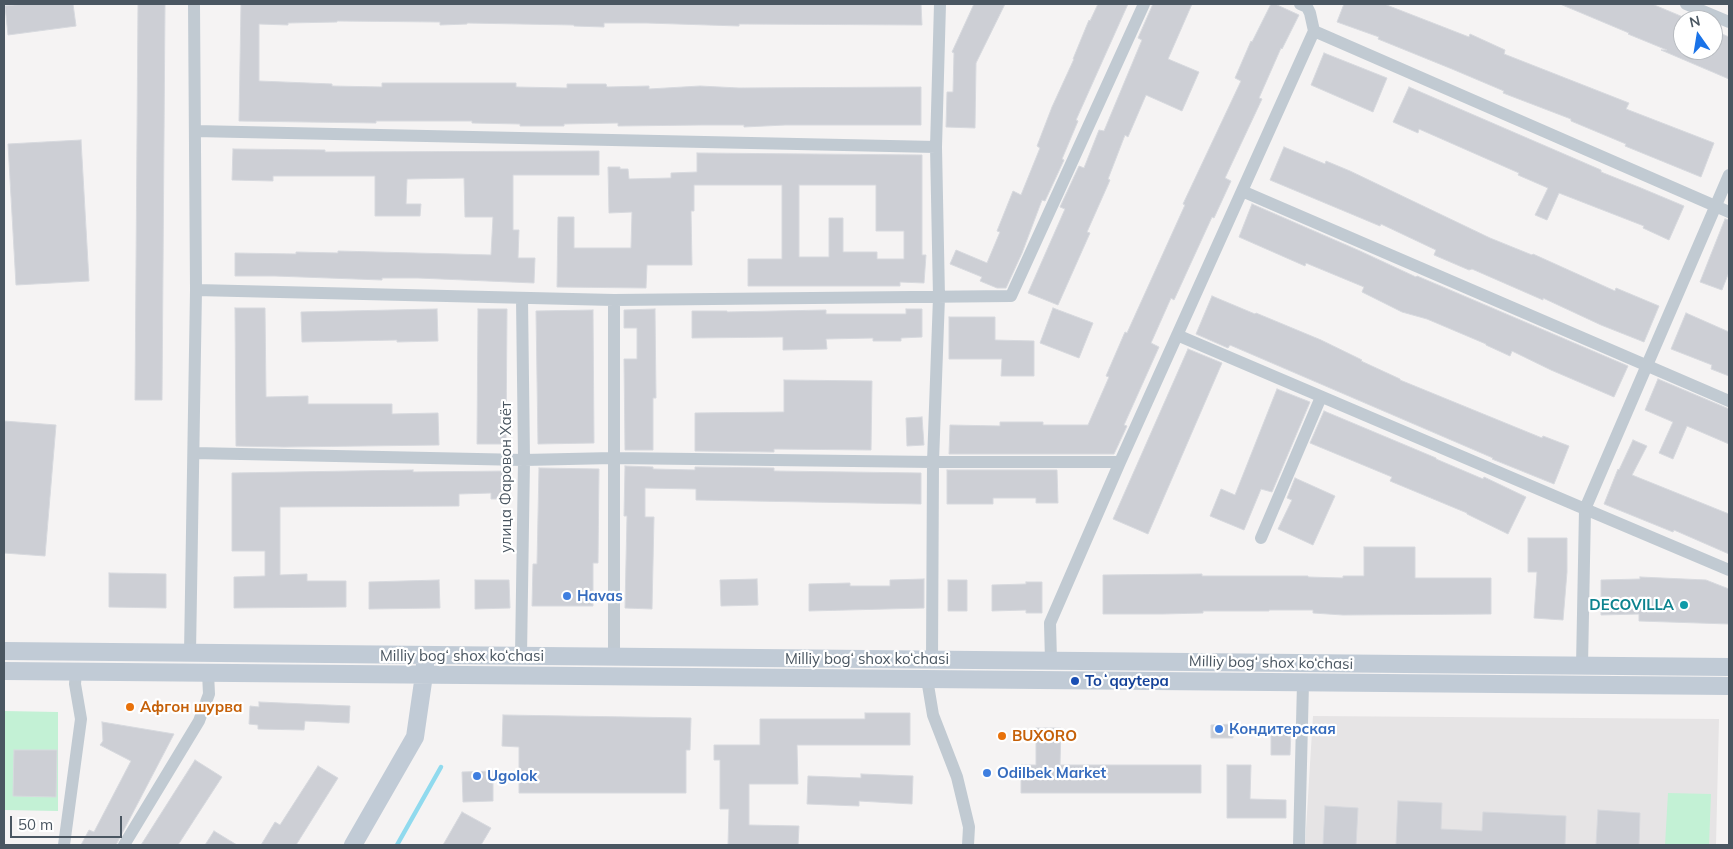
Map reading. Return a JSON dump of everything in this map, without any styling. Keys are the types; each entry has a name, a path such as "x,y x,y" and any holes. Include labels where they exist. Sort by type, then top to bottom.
{"main road":[{"name":"Milliy bog‘ shox ko‘chasi","path":"4,652 1729,667"},
{"path":"353,845 415,737 425,656"},
{"path":"1152,662 1153,681"},
{"path":"1582,666 1582,685"},
{"name":"Milliy bog‘ shox ko‘chasi","path":"4,671 1729,686"}],"street":[{"path":"190,653 196,290 194,4"},
{"path":"932,660 933,462 939,297 936,147 940,4"},
{"path":"196,290 614,300 1011,296 1144,4"},
{"path":"1051,661 1050,623 1120,462 1314,31 1307,7 1300,4"},
{"path":"1686,4 1729,22"},
{"path":"1314,31 1729,212"},
{"path":"195,131 936,147"},
{"path":"1582,666 1585,509 1729,175"},
{"path":"1242,191 1729,401"},
{"name":"улица Фаровон Хаёт","path":"521,656 524,460 522,298"},
{"path":"614,300 614,657"},
{"path":"1178,335 1729,570"},
{"path":"1261,538 1321,396"},
{"path":"194,453 524,460 613,458 1120,462"},
{"path":"64,845 81,718 75,684 76,672"},
{"path":"124,845 199,721 209,694 208,673"},
{"path":"927,679 932,715 957,777 969,827 968,845"},
{"path":"1299,845 1303,683"}],"shaded area":[{"path":"1313,716 1719,719 1716,845 1305,845"}],"green space":[{"path":"4,711 58,712 58,811 4,810"},
{"path":"1668,793 1711,794 1709,845 1665,845"}],"building":[{"path":"73,4 76,26 8,35 5,6"},
{"path":"138,4 165,4 162,400 135,400"},
{"path":"241,4 921,4 922,25 739,24 739,26 604,23 604,27 467,23 440,25 440,22 337,21 288,23 288,25 259,24 259,81 382,87 382,83 516,83 516,87 567,88 567,84 606,84 607,87 649,86 649,89 700,86 739,88 921,87 921,125 785,125 744,127 744,125 618,126 618,123 520,126 520,124 472,123 472,121 376,121 376,123 239,121"},
{"path":"974,4 1005,4 976,63 975,128 946,127 947,92 953,92 954,53 952,52"},
{"path":"1098,4 1128,4 1076,120 1078,121 1062,159 1064,160 1045,201 1042,200 1022,253 1006,288 997,288 980,281 982,277 950,264 956,250 987,263 1000,232 997,231 1013,191 1021,195 1040,148 1037,146 1052,107 1089,20"},
{"path":"1153,4 1192,4 1168,59 1199,72 1182,111 1146,95 1128,137 1125,135 1108,179 1110,180 1087,232 1090,233 1058,305 1028,293 1065,209 1060,207 1079,166 1084,168 1099,130 1104,131 1142,40 1138,38"},
{"path":"1271,4 1299,15 1281,48 1259,98 1262,99 1225,178 1231,181 1214,218 1212,217 1174,300 1171,298 1151,343 1159,347 1124,425 1127,426 1114,454 949,454 950,425 1000,426 1000,422 1043,422 1043,425 1088,425 1109,377 1106,376 1125,332 1127,333 1185,205 1183,204 1241,81 1235,78 1251,41"},
{"path":"1344,4 1384,4 1469,37 1470,34 1505,50 1504,54 1629,103 1626,109 1714,143 1701,177 1625,146 1626,144 1571,121 1571,119 1503,93 1504,91 1378,39 1379,37 1337,22"},
{"path":"1560,4 1652,4 1673,13 1673,55 1661,50 1667,50"},
{"path":"1723,34 1729,37 1729,79 1684,60 1723,60"},
{"path":"1324,53 1387,78 1373,112 1311,85"},
{"path":"1409,87 1601,170 1601,172 1684,206 1669,240 1643,228 1644,226 1559,193 1547,220 1535,215 1548,188 1518,175 1519,173 1419,129 1418,133 1393,122"},
{"path":"81,140 89,281 16,285 8,144"},
{"path":"1284,147 1325,164 1326,161 1350,171 1490,238 1533,254 1615,291 1616,288 1659,306 1644,342 1601,325 1543,298 1543,300 1472,269 1469,270 1434,255 1436,250 1381,224 1380,226 1270,180"},
{"path":"233,149 325,150 325,152 599,151 599,175 513,175 513,230 519,230 518,258 535,258 534,283 418,278 382,278 382,280 235,276 235,253 296,254 296,252 338,253 338,251 491,255 493,217 465,217 464,178 407,179 406,204 421,204 420,216 375,216 375,176 273,176 273,181 232,180"},
{"path":"697,153 922,155 922,255 926,255 924,283 900,282 900,286 748,286 748,259 782,259 782,185 694,185 694,211 691,211 692,265 647,265 646,288 557,287 558,217 574,217 574,248 631,248 632,212 609,213 608,167 628,169 629,179 671,178 671,173 697,172","holes":["799,185 876,185 876,231 904,231 904,259 877,259 877,252 843,252 843,218 829,218 829,257 799,257"]},
{"path":"1252,204 1416,277 1628,366 1614,397 1512,351 1510,356 1427,319 1402,312 1362,292 1364,287 1306,263 1305,266 1239,237"},
{"path":"1725,219 1729,220 1729,272 1722,290 1700,282"},
{"path":"1212,296 1321,340 1400,380 1542,438 1543,436 1569,446 1554,484 1230,345 1228,348 1196,334"},
{"path":"235,308 265,308 266,397 308,396 308,404 392,404 392,414 438,413 439,445 236,446"},
{"path":"1053,308 1093,323 1079,358 1040,343"},
{"path":"437,309 438,341 302,342 301,312"},
{"path":"478,309 507,309 506,444 477,444"},
{"path":"655,309 656,398 653,398 653,450 625,450 624,359 637,359 637,328 624,328 624,310"},
{"path":"906,309 922,309 922,337 901,338 901,341 873,341 873,338 826,339 827,349 783,350 783,337 692,338 692,311 826,310 826,314 906,314"},
{"path":"593,310 594,443 538,444 536,311"},
{"path":"1686,313 1729,332 1729,376 1711,369 1712,365 1671,349"},
{"path":"949,317 995,317 995,340 1034,341 1034,376 1001,376 1002,359 949,359"},
{"path":"1188,349 1222,363 1148,534 1113,519"},
{"path":"1658,379 1729,409 1729,444 1687,426 1673,459 1659,453 1673,422 1645,410"},
{"path":"784,380 872,381 871,450 774,449 774,452 695,451 695,413 784,412"},
{"path":"1277,389 1310,402 1272,492 1261,489 1244,530 1210,516 1221,489 1235,495"},
{"path":"1324,411 1483,479 1484,477 1526,497 1508,534 1467,513 1390,481 1392,477 1310,443"},
{"path":"922,417 924,445 907,446 906,418"},
{"path":"4,421 56,425 45,556 4,553"},
{"path":"1633,440 1647,446 1632,475 1729,514 1729,554 1674,530 1673,532 1604,504 1618,469"},
{"path":"625,466 695,470 695,467 774,468 774,471 921,473 921,504 696,500 696,489 645,488 645,517 654,517 652,609 625,608 627,516 624,516"},
{"path":"539,468 599,469 598,563 593,563 593,606 532,606 533,564 537,564"},
{"path":"413,470 413,472 508,471 509,499 491,499 491,493 459,494 459,506 280,507 280,575 307,574 307,581 346,581 346,607 234,608 234,577 265,576 265,551 232,551 232,473"},
{"path":"947,470 1057,470 1058,503 1036,503 1036,498 993,498 993,504 947,504"},
{"path":"1295,478 1335,496 1313,545 1278,529 1292,500 1287,498"},
{"path":"1528,538 1567,538 1567,572 1563,620 1534,618 1537,572 1528,572"},
{"path":"1364,547 1415,547 1415,578 1491,578 1491,614 1343,615 1313,613 1313,610 1269,610 1103,614 1103,575 1202,574 1202,576 1308,576 1343,578 1343,576 1364,576"},
{"path":"109,573 166,574 166,608 109,607"},
{"name":"DECOVILLA","path":"1640,577 1706,580 1729,589 1729,624 1639,621 1639,614 1601,615 1601,580 1640,579"},
{"path":"757,579 758,605 721,606 720,580"},
{"path":"924,579 924,608 809,611 809,584 850,583 850,586 890,586 890,580"},
{"path":"439,580 440,608 369,609 369,582"},
{"path":"475,580 509,580 510,608 475,609"},
{"path":"948,580 967,580 967,611 948,611"},
{"path":"1026,582 1042,582 1042,613 1026,613 1026,610 992,611 992,585 1026,584"},
{"path":"259,702 350,706 349,723 305,721 304,730 258,729 258,725 249,724 250,706 259,707"},
{"path":"865,713 910,713 910,745 797,745 798,784 749,784 749,825 799,826 798,845 728,845 729,809 720,809 720,760 714,760 714,745 760,745 760,719 865,719"},
{"path":"503,715 691,718 690,750 686,750 686,793 519,793 519,747 502,746"},
{"path":"102,722 174,734 116,845 81,845 89,830 94,832 131,761 100,745 103,741"},
{"path":"1233,724 1233,738 1211,738 1211,725"},
{"path":"1036,728 1061,728 1060,765 1201,765 1201,793 1021,793 1021,765 1036,765"},
{"path":"1271,731 1291,731 1290,755 1271,755"},
{"path":"14,750 57,750 56,797 13,796"},
{"path":"195,760 222,777 178,845 141,845"},
{"path":"1227,765 1251,765 1250,799 1286,800 1286,818 1227,818"},
{"path":"318,766 338,778 296,845 261,845 275,822 280,825"},
{"path":"493,771 493,801 463,802 462,772"},
{"path":"861,774 913,776 912,804 859,801 859,806 807,804 808,776 861,778"},
{"path":"1398,801 1442,803 1441,829 1482,831 1483,812 1566,816 1565,845 1396,845"},
{"path":"1325,806 1358,808 1356,845 1323,845"},
{"path":"1598,810 1640,813 1639,845 1596,845"},
{"path":"462,812 491,828 481,845 443,845"},
{"path":"214,831 237,845 205,845"}],"waterway":[{"path":"397,845 441,767"}],"place":[{"name":"Havas","path":"567,596"},
{"name":"DECOVILLA","path":"1684,605"},
{"name":"Toʻqaytepa","path":"1075,681"},
{"name":"Афгон шурва","path":"130,707"},
{"name":"Кондитерская","path":"1219,729"},
{"name":"BUXORO","path":"1002,736"},
{"name":"Odilbek Market","path":"987,773"},
{"name":"Ugolok","path":"477,776"}]}
